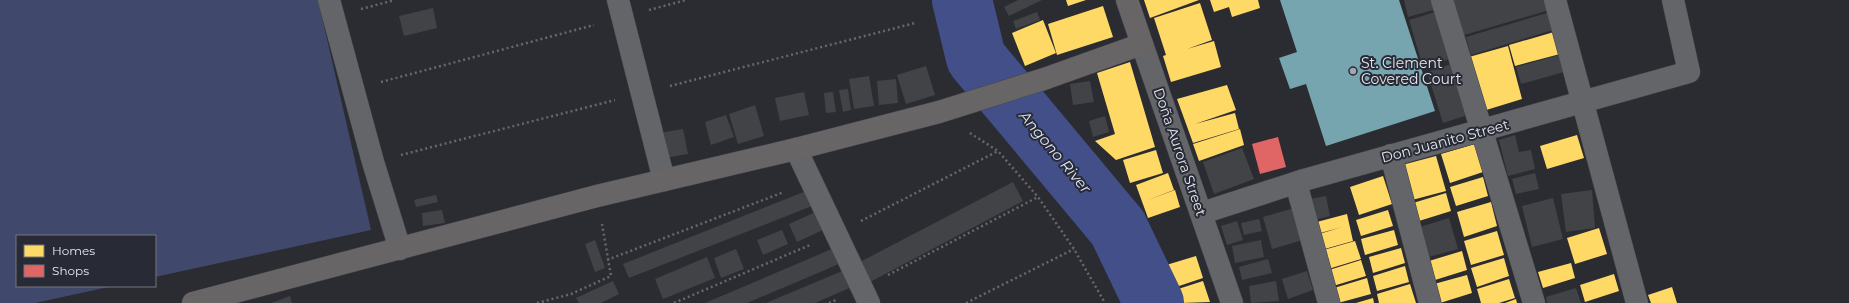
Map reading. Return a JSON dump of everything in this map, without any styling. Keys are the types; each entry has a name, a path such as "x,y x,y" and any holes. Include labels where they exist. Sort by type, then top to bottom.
{"street":[{"name":"Doña Aurora Street","path":"1127,0 1232,303"},
{"path":"1442,0 1483,130 1534,303"},
{"path":"1555,0 1637,303"},
{"name":"Don Juanito Street","path":"1202,213 1391,155 1584,103 1689,72 1673,0"},
{"path":"331,8 400,249"},
{"path":"620,9 664,180"},
{"path":"193,303 597,196 796,149 942,111 1044,79 1142,44"},
{"path":"796,149 865,296"},
{"path":"1391,155 1430,303"},
{"path":"1296,183 1329,303"}],"path":[{"path":"331,8 395,0"},
{"path":"353,89 620,9 686,0"},
{"path":"942,111 998,151 1038,197 1074,249 1105,303"},
{"path":"607,260 811,182"},
{"path":"537,303 571,294 610,276 597,196"},
{"path":"829,303 865,296 1038,197"},
{"path":"966,303 1074,249"}],"shaded area":[{"path":"0,0 318,0 371,230 156,277 156,235 16,235 16,287 108,287 35,303 0,303"}],"building: Homes":[{"path":"1066,0 1086,0 1068,6"},
{"path":"1144,0 1199,0 1150,18"},
{"path":"1210,0 1258,0 1260,8 1232,17 1229,7 1214,12"},
{"path":"1200,3 1212,40 1187,49 1214,41 1221,67 1171,82 1163,56 1166,55 1154,18"},
{"path":"1103,6 1113,37 1057,55 1048,24"},
{"path":"1043,20 1056,53 1025,66 1012,33"},
{"path":"1554,32 1560,54 1515,66 1509,45"},
{"path":"1508,46 1522,99 1483,111 1469,57"},
{"path":"1130,62 1155,147 1116,160 1095,141 1115,134 1097,73"},
{"path":"1227,85 1236,110 1195,124 1235,113 1239,129 1193,143 1177,99"},
{"path":"1240,129 1244,145 1199,161 1193,144"},
{"path":"1577,135 1584,158 1547,169 1540,146"},
{"path":"1475,144 1483,172 1450,183 1441,154"},
{"path":"1156,150 1163,173 1130,183 1123,160"},
{"path":"1436,156 1446,191 1412,200 1402,165"},
{"path":"1168,173 1174,190 1145,201 1175,190 1180,207 1148,218 1136,185"},
{"path":"1383,176 1392,204 1359,215 1350,187"},
{"path":"1483,177 1488,196 1456,206 1450,187"},
{"path":"1446,193 1451,211 1419,221 1413,203"},
{"path":"1491,202 1497,226 1464,237 1457,212"},
{"path":"1388,210 1393,226 1361,236 1356,220"},
{"path":"1347,214 1353,241 1321,250 1316,235 1342,227 1317,234 1313,223"},
{"path":"1599,228 1607,254 1575,264 1567,238"},
{"path":"1394,230 1398,245 1365,255 1361,239"},
{"path":"1497,231 1504,255 1471,265 1464,241"},
{"path":"1355,241 1361,259 1325,270 1320,251"},
{"path":"1401,248 1405,263 1373,273 1369,257"},
{"path":"1462,251 1467,270 1435,280 1429,261"},
{"path":"1196,256 1203,278 1170,289 1163,266"},
{"path":"1504,258 1509,276 1477,287 1471,268"},
{"path":"1361,260 1366,276 1333,286 1329,270"},
{"path":"1571,263 1575,278 1543,288 1538,272"},
{"path":"1405,266 1409,282 1377,291 1373,276"},
{"path":"1614,274 1619,291 1585,302 1580,285"},
{"path":"1467,275 1472,293 1440,303 1434,284"},
{"path":"1367,278 1371,294 1338,303 1334,288"},
{"path":"1509,279 1515,298 1499,303 1481,303 1477,289"},
{"path":"1203,281 1210,302 1180,303 1175,290"},
{"path":"1410,284 1416,303 1379,303 1377,294"},
{"path":"1672,287 1677,303 1651,303 1648,295"},
{"path":"1373,298 1374,303 1356,303"},
{"path":"1516,299 1517,303 1505,303"}],"building: Shops":[{"path":"1278,137 1286,167 1260,174 1252,144"}],"building: Public":[{"name":"St. Clement Covered Court","path":"1280,0 1399,0 1435,111 1326,146 1306,84 1290,89 1279,58 1297,52"}],"building: Other":[{"path":"1018,0 1042,0 1009,16 1004,7"},
{"path":"1404,0 1434,0 1437,9 1408,17"},
{"path":"1451,0 1546,0 1549,10 1461,36"},
{"path":"433,8 437,28 404,36 399,16"},
{"path":"1037,12 1040,20 1016,29 1013,21"},
{"path":"1435,12 1450,59 1423,67 1409,20"},
{"path":"1547,13 1553,30 1471,55 1466,37"},
{"path":"1559,55 1564,72 1521,84 1516,67"},
{"path":"1454,63 1471,114 1443,123 1427,72"},
{"path":"926,66 935,95 906,104 897,75"},
{"path":"869,76 874,106 854,109 849,79"},
{"path":"896,79 898,103 879,105 877,81"},
{"path":"1090,81 1094,102 1073,105 1070,84"},
{"path":"848,89 851,110 843,112 839,90"},
{"path":"804,92 809,115 780,121 775,98"},
{"path":"833,92 836,112 826,113 824,93"},
{"path":"755,105 764,136 738,144 729,114"},
{"path":"726,115 734,137 711,145 705,122"},
{"path":"1105,116 1109,132 1093,137 1089,121"},
{"path":"683,129 688,154 665,158 660,133"},
{"path":"1515,135 1519,152 1531,150 1535,169 1508,176 1499,140"},
{"path":"1242,148 1254,179 1214,194 1203,162"},
{"path":"1535,173 1539,189 1516,194 1512,179"},
{"path":"1013,182 1023,201 870,282 860,262"},
{"path":"1592,190 1595,228 1566,232 1561,194"},
{"path":"806,191 812,206 629,278 623,264"},
{"path":"436,195 438,202 416,207 414,200"},
{"path":"1326,196 1330,216 1314,220 1310,199"},
{"path":"1553,198 1563,239 1532,247 1522,206"},
{"path":"1294,208 1303,240 1272,249 1263,217"},
{"path":"442,210 445,223 423,226 422,213"},
{"path":"818,211 825,229 797,242 789,224"},
{"path":"1449,218 1458,249 1429,257 1420,227"},
{"path":"1259,219 1262,231 1244,235 1241,223"},
{"path":"1237,221 1243,240 1227,245 1221,226"},
{"path":"782,230 788,244 763,255 757,240"},
{"path":"595,240 605,268 595,272 585,244"},
{"path":"1261,240 1264,257 1235,263 1232,246"},
{"path":"839,246 845,261 825,270 747,303 705,303"},
{"path":"736,249 744,269 721,278 714,258"},
{"path":"707,257 715,278 663,299 655,279"},
{"path":"1268,259 1272,273 1242,280 1239,267"},
{"path":"847,269 854,286 815,303 766,303"},
{"path":"1307,271 1313,290 1288,299 1282,279"},
{"path":"613,281 619,294 601,303 579,303 576,298"},
{"path":"1276,281 1279,301 1251,303 1249,286"},
{"path":"1576,288 1581,303 1547,303 1546,297"},
{"path":"290,296 292,303 271,303"}],"waterway":[{"name":"Angono River","path":"962,0 976,58 1118,228 1154,303"}],"place":[{"name":"St. Clement Covered Court","path":"1353,71"}]}
